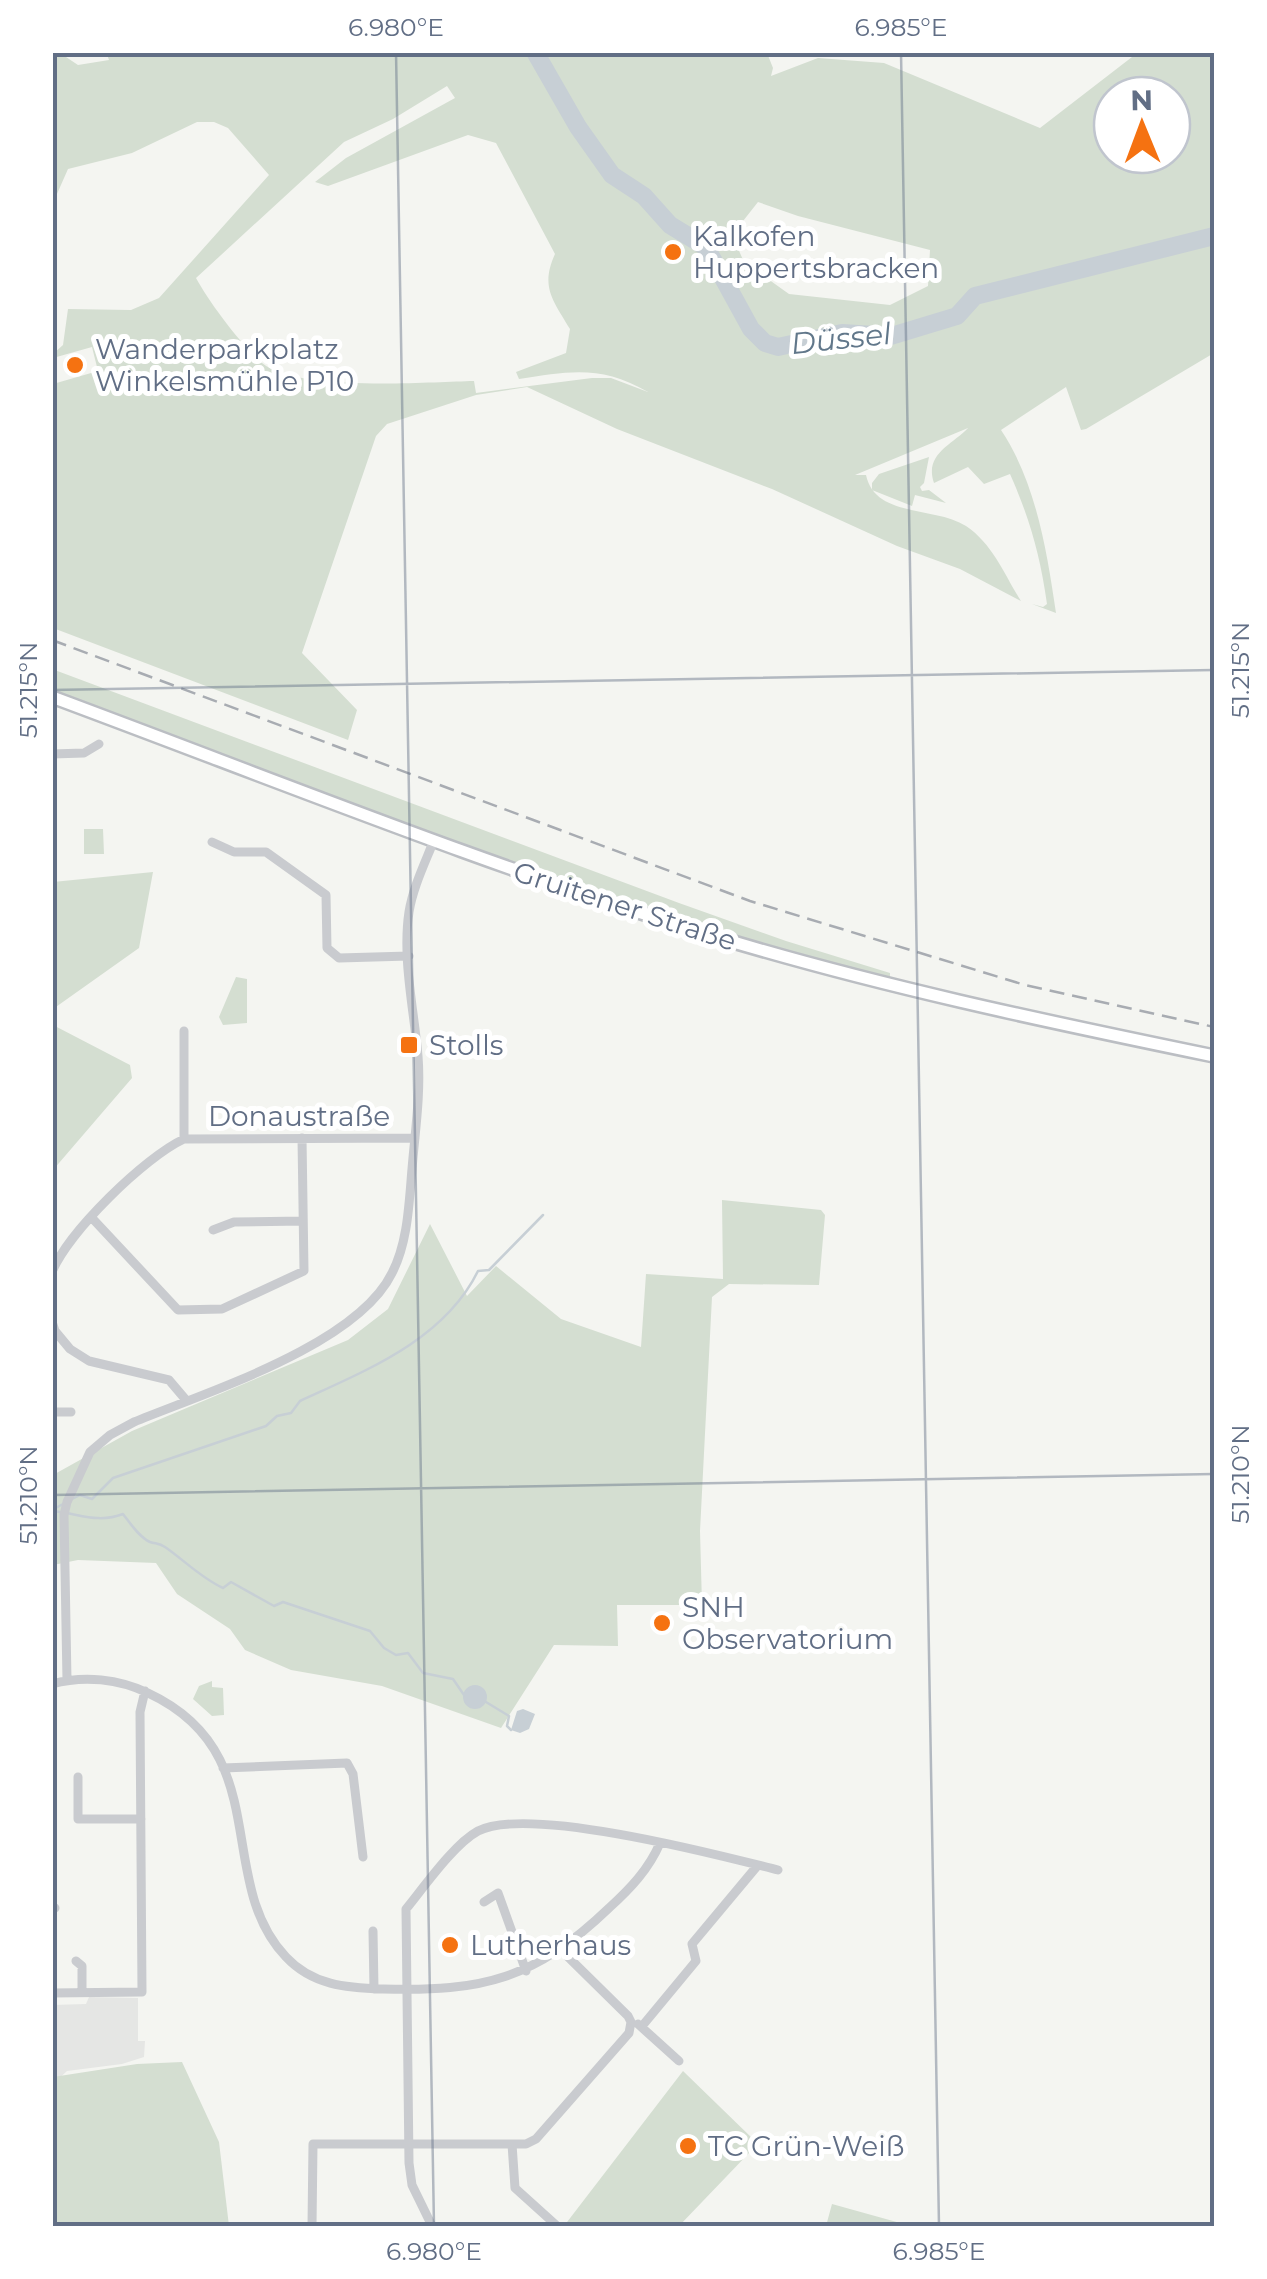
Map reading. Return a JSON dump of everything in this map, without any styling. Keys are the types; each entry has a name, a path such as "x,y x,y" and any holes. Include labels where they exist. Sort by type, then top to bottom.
{"main road":[{"name":"Gruitener Straße","path":"52,697 568,889 766,952 908,989 1214,1056"}],"street":[{"path":"52,754 84,753 99,744"},
{"path":"67,1680 64,1515 83,1462 110,1436 308,1349 343,1328 380,1294 393,1272 408,1212 419,1066 409,911 434,840"},
{"path":"212,842 234,852 266,852 326,895 327,948 339,958 409,956"},
{"name":"Donaustraße","path":"184,1030 184,1139"},
{"path":"92,1218 178,1310 222,1309 304,1271 302,1138"},
{"name":"Donaustraße","path":"52,1272 59,1256 92,1218 158,1153 184,1139 415,1138"},
{"path":"213,1230 234,1222 303,1221"},
{"path":"53,1328 70,1348 89,1361 169,1380 186,1400"},
{"path":"52,1412 71,1412"},
{"path":"52,1684 104,1680 145,1691 189,1719 210,1743 238,1804 257,1904 273,1942 312,1977 341,1987 406,1990 485,1984 526,1970 561,1950 632,1886 660,1843"},
{"path":"52,1993 142,1992 140,1703 145,1691"},
{"path":"224,1768 347,1764 353,1774 363,1856"},
{"path":"78,1778 78,1819 141,1819"},
{"path":"432,2226 412,2185 408,2143 406,1910 475,1832 492,1825 556,1823 778,1870"},
{"path":"643,2025 696,1961 692,1944 758,1865"},
{"path":"484,1902 498,1893 526,1970"},
{"path":"374,1930 374,1989"},
{"path":"312,2226 313,2144 526,2144 536,2138 629,2033 631,2022 561,1950"},
{"path":"76,1961 82,1966 82,1992"},
{"path":"631,2022 643,2025 679,2062"},
{"path":"512,2144 515,2188 556,2225"}],"shaded area":[{"path":"106,52 767,53 773,68 771,76 818,58 884,63 1040,128 1092,88 1092,175 1192,175 1192,75 1109,75 1143,53 1214,53 1214,353 1086,429 1081,430 1066,387 1001,430 1031,495 1056,613 1032,604 1047,604 1029,522 1010,474 984,484 968,467 934,483 936,457 968,428 855,475 866,475 872,489 893,505 966,526 991,551 1021,601 960,569 897,546 772,489 617,429 527,387 476,395 387,424 376,436 302,653 357,710 348,740 53,628 53,384 98,371 92,347 53,358 63,345 68,309 131,310 159,298 269,175 228,128 214,122 197,122 132,153 68,169 53,203 53,53 60,53 78,65 109,60","holes":["447,86 455,98 346,158 315,182 328,186 468,135 496,143 555,254 549,285 570,329 566,353 516,372 519,379 585,372 616,377 648,392 611,378 476,393 474,381 332,382 303,378 262,363 209,299 196,278 344,142 393,119","758,202 930,250 928,286 890,305 789,294 744,262 732,235"]},
{"path":"929,457 920,487 946,503 915,495 912,506 872,490 879,474"},
{"path":"52,669 679,903 890,973 890,979 660,915 451,842 53,691"},
{"path":"84,829 103,829 104,854 84,854"},
{"path":"153,872 139,948 53,1009 53,882"},
{"path":"236,977 247,979 247,1023 223,1025 219,1017"},
{"path":"53,1025 130,1065 132,1078 53,1170"},
{"path":"722,1200 821,1210 825,1215 819,1285 729,1284 712,1297 700,1531 702,1605 617,1605 618,1646 554,1645 501,1728 382,1686 291,1670 245,1650 230,1629 177,1594 156,1563 78,1560 53,1565 53,1475 132,1431 348,1340 388,1309 430,1224 467,1296 496,1266 561,1319 641,1347 646,1274 723,1279"},
{"path":"212,1681 212,1687 223,1688 224,1715 212,1716 193,1699 199,1686"},
{"path":"475,1685 487,1697 475,1709 463,1697"},
{"path":"517,1711 535,1714 529,1729 520,1733 511,1730"},
{"path":"89,1997 138,1998 138,2041 145,2041 144,2057 67,2071 53,2084 52,2005 86,2004"},
{"path":"182,2062 219,2142 229,2226 53,2226 53,2077 137,2064"},
{"name":"TC Grün-Weiß","path":"683,2071 753,2139 749,2153 679,2226 564,2226"},
{"path":"832,2204 911,2226 826,2226"}],"waterway":[{"name":"Düssel","path":"535,52 578,127 612,175 644,196 670,225 706,247 751,329 765,343 778,347 842,333 891,336 957,316 975,296 1214,236"},
{"path":"70,1500 80,1495 92,1499 113,1478 266,1426 277,1416 291,1413 300,1401 401,1350 445,1316 478,1271 489,1270 543,1215"},
{"path":"52,1510 63,1504"},
{"path":"52,1511 96,1518 123,1514 146,1540 165,1547 215,1584 223,1588 231,1582 274,1606 283,1602 370,1631 396,1655 408,1653 423,1673 453,1679 464,1695"},
{"path":"486,1702 509,1716 507,1726 511,1730"}],"railway":[{"path":"52,640 750,901 1025,985 1214,1027"}],"place":[{"name":"Kalkofen Huppertsbracken","path":"673,252"},
{"name":"Wanderparkplatz Winkelsmühle P10","path":"75,365"},
{"name":"Stolls","path":"409,1045"},
{"name":"SNH Observatorium","path":"662,1623"},
{"name":"Lutherhaus","path":"450,1945"},
{"name":"TC Grün-Weiß","path":"688,2146"}]}
